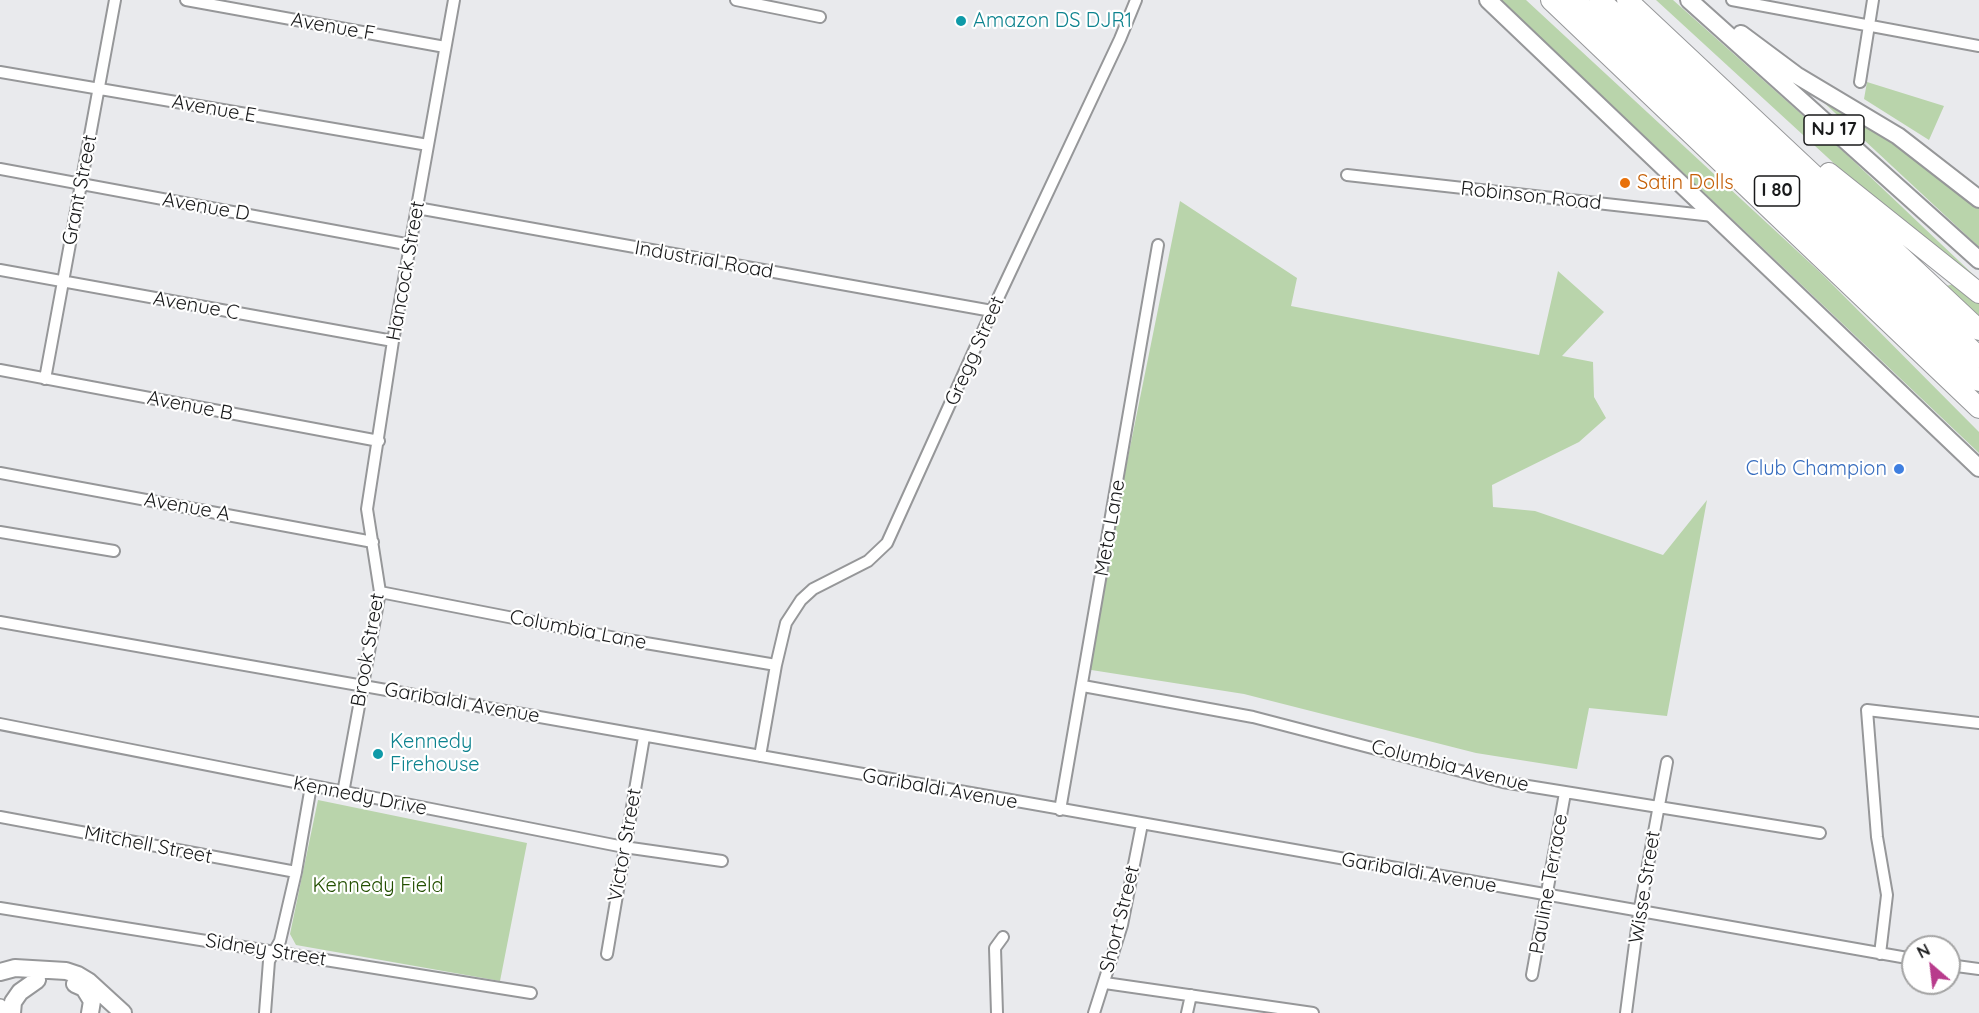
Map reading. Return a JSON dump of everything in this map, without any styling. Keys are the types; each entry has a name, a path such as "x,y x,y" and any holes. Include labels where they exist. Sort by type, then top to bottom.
{"highway":[{"path":"1488,0 1979,468"},
{"name":"I 80","path":"1551,0 1979,408"},
{"name":"I 80","path":"1575,0 1979,381"},
{"name":"I 80","path":"1600,0 1979,357"},
{"name":"I 80","path":"1627,0 1979,330"},
{"name":"NJ 17","path":"1689,0 1979,260"},
{"path":"1696,0 1796,75 1898,136 1979,199"},
{"path":"1720,86 1979,293"},
{"path":"1875,309 1893,336 1979,423"},
{"path":"1,972 15,968 66,971 78,975 88,981 123,1013"},
{"path":"1,972 13,979 63,980 84,988 92,1001 90,1013"},
{"path":"12,1013 13,1002 20,992 37,980"}],"main road":[{"path":"0,1007 1,1013"}],"street":[{"name":"Grant Street","path":"45,379 115,0"},
{"name":"Avenue F","path":"186,0 444,47"},
{"name":"Hancock Street","path":"373,542 367,508 393,341 454,0"},
{"path":"736,0 761,3 820,17"},
{"name":"Gregg Street","path":"760,756 786,623 801,600 827,580 868,561 887,543 1136,0"},
{"path":"1732,0 1979,46"},
{"path":"1860,82 1873,0"},
{"name":"Avenue E","path":"0,72 428,145"},
{"name":"Avenue D","path":"0,169 411,245"},
{"name":"Robinson Road","path":"1347,175 1715,217"},
{"name":"Industrial Road","path":"417,208 992,312"},
{"name":"Meta Lane","path":"1060,810 1158,245"},
{"name":"Avenue C","path":"0,270 393,341"},
{"name":"Avenue B","path":"0,370 379,441"},
{"name":"Avenue A","path":"0,473 373,542"},
{"path":"0,532 114,551"},
{"name":"Brook Street","path":"343,793 380,592 373,542"},
{"name":"Columbia Lane","path":"380,592 616,638 776,665"},
{"name":"Garibaldi Avenue","path":"0,622 1639,913 1901,957"},
{"name":"Columbia Avenue","path":"1083,686 1253,717 1348,740 1475,776 1565,793 1820,833"},
{"path":"1880,954 1887,895 1877,837 1867,710 1979,723"},
{"name":"Kennedy Drive","path":"0,724 624,847 722,861"},
{"name":"Victor Street","path":"607,954 644,737"},
{"name":"Wisse Street","path":"1626,1013 1639,913 1667,762"},
{"path":"265,1013 269,961 276,951 296,872 311,786"},
{"name":"Pauline Terrace","path":"1533,975 1565,793"},
{"name":"Mitchell Street","path":"0,817 296,872"},
{"name":"Short Street","path":"1094,1013 1122,925 1142,824"},
{"name":"Sidney Street","path":"0,909 531,993"},
{"path":"997,1013 996,948 1004,937"},
{"path":"1961,967 1979,969"},
{"path":"1105,983 1278,1010 1312,1013"},
{"path":"1187,1013 1191,996"}],"green space":[{"path":"1501,0 1526,0 1822,274 1979,432 1979,453"},
{"path":"1656,0 1673,0 1844,152 1979,280 1979,284 1875,201"},
{"path":"1867,82 1944,106 1929,140 1864,99"},
{"path":"1805,85 1880,130 1979,207 1979,247"},
{"path":"1180,201 1297,278 1291,306 1539,355 1558,271 1604,312 1562,356 1593,362 1594,397 1606,418 1579,442 1492,485 1493,507 1535,511 1663,555 1707,500 1667,716 1589,708 1577,769 1476,753 1244,694 1085,669"},
{"path":"1959,283 1979,299 1979,316 1946,286"},
{"name":"Kennedy Field","path":"318,800 527,843 500,981 296,945 290,934"}],"place":[{"name":"Amazon DS DJR1","path":"961,21"},
{"name":"Satin Dolls","path":"1625,183"},
{"name":"Club Champion","path":"1899,469"},
{"name":"Kennedy Firehouse","path":"378,754"}]}
